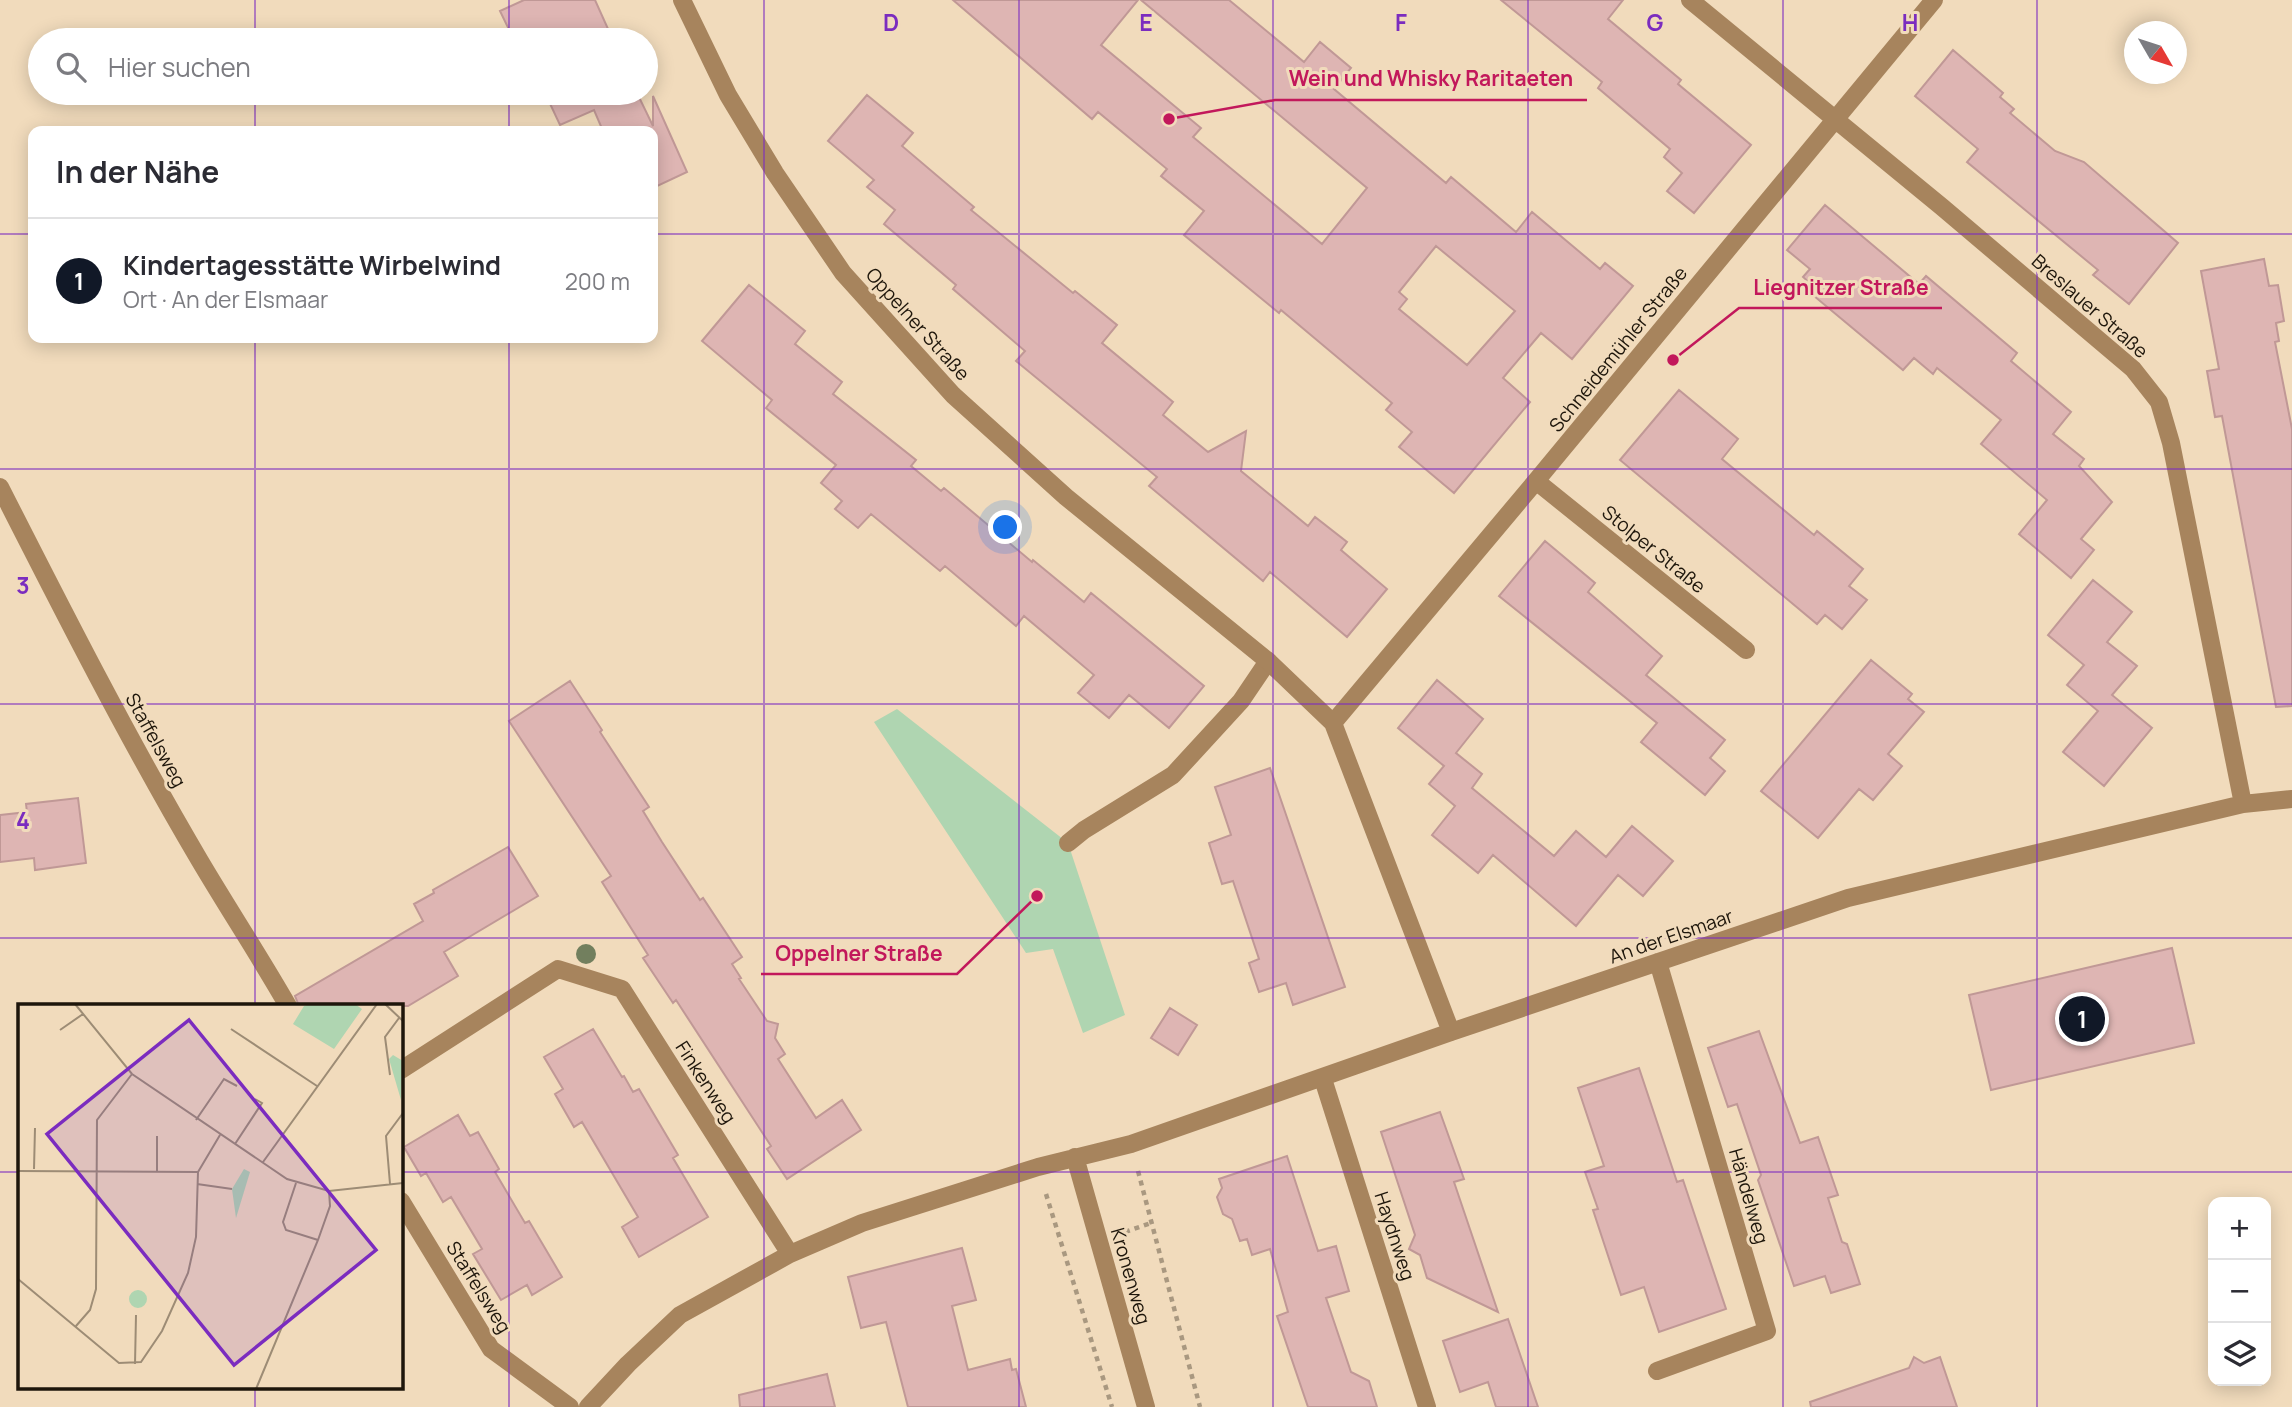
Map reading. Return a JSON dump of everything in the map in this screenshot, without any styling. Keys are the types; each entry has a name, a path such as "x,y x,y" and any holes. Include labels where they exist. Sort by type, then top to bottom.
{"street":[{"name":"Oppelner Straße","path":"682,0 728,94 775,173 844,273 953,395 1066,497 1268,661 1333,723 1451,1032"},
{"name":"Breslauer Straße","path":"1690,0 1942,207 2133,369 2159,402 2171,443 2243,804"},
{"name":"Schneidemühler Straße","path":"1333,723 1934,0"},
{"name":"Stolper Straße","path":"1536,481 1746,650"},
{"name":"Staffelsweg","path":"0,487 92,670 201,862 287,1004"},
{"path":"1068,843 1084,830 1172,775 1241,701 1268,661"},
{"name":"An der Elsmaar","path":"1075,1157 1130,1144 1848,898 2243,804 2292,799"},
{"name":"Händelweg","path":"1657,1371 1767,1331 1658,962"},
{"name":"Finkenweg","path":"402,1069 558,969 622,989 790,1254"},
{"name":"Haydnweg","path":"1323,1079 1427,1407"},
{"path":"588,1407 628,1364 680,1315 790,1254 862,1223 1075,1157"},
{"name":"Kronenweg","path":"1075,1157 1146,1407"},
{"name":"Staffelsweg","path":"402,1203 491,1349 570,1407"}],"path":[{"path":"1130,1144 1200,1407"},
{"path":"1038,1167 1112,1407"}],"green space":[{"path":"897,709 1068,843 1125,1015 1083,1033 1053,949 1026,953 874,722"}],"building":[{"path":"524,0 595,0 608,28 508,28 500,11"},
{"path":"953,0 1138,0 1101,45 1201,128 1193,137 1322,244 1367,188 1141,0 1229,0 1304,62 1320,42 1351,68 1334,89 1446,183 1451,177 1516,232 1532,212 1600,269 1605,263 1633,286 1572,359 1541,333 1503,378 1530,402 1454,493 1399,447 1412,432 1386,410 1392,403 1281,310 1279,313 1184,235 1204,211 1161,176 1167,169 1098,112 1092,119","holes":["1436,246 1515,311 1467,365 1399,309 1407,299 1399,292"]},
{"path":"1501,0 1623,0 1608,19 1681,80 1678,84 1751,145 1694,213 1667,191 1682,173 1664,157 1670,149 1598,88 1602,82"},
{"path":"1953,50 2003,93 2000,97 2014,109 2010,113 2055,151 2084,162 2178,243 2129,304 2093,275 2098,270 1967,162 1978,149 1915,96"},
{"path":"867,95 913,133 902,146 974,207 971,210 1117,325 1102,343 1173,402 1163,415 1208,452 1246,431 1241,471 1308,526 1315,517 1347,542 1341,550 1387,589 1347,637 1270,572 1263,581 1149,486 1157,477 1016,361 1025,351 953,289 956,285 884,224 895,210 867,187 874,180 828,141"},
{"path":"551,105 643,105 653,126 601,126 594,110 560,125"},
{"path":"653,105 657,105 687,172 658,186 658,126 653,126"},
{"path":"1825,205 1919,284 1926,276 2017,353 2011,361 2071,412 2053,434 2084,459 2079,466 2112,502 2081,539 2094,550 2071,578 2019,534 2047,500 1981,444 2001,420 1937,368 1933,374 1914,358 1903,370 1814,296 1819,291 1803,277 1810,269 1787,250"},
{"path":"2264,259 2269,286 2278,285 2284,321 2276,323 2279,341 2275,342 2292,429 2292,706 2276,707 2222,416 2215,417 2207,371 2219,369 2201,271"},
{"path":"749,285 805,331 795,344 842,382 833,394 916,460 911,466 941,491 944,488 1084,602 1091,593 1204,686 1169,728 1129,695 1109,718 1078,693 1094,675 1024,616 1016,626 945,566 940,571 871,514 858,528 835,509 842,501 821,483 836,465 766,408 772,400 702,341"},
{"path":"1679,390 1738,439 1722,459 1814,535 1817,531 1863,569 1849,586 1867,600 1842,629 1825,615 1817,624 1620,460"},
{"path":"1545,541 1595,583 1588,592 1662,656 1646,675 1725,740 1710,758 1725,771 1705,795 1641,742 1657,723 1499,596"},
{"path":"2093,580 2132,612 2107,642 2137,666 2112,695 2152,728 2104,786 2063,752 2098,711 2067,685 2084,665 2048,635"},
{"path":"1871,660 1912,694 1908,699 1924,712 1888,754 1902,766 1873,800 1859,789 1818,838 1761,791"},
{"path":"1437,680 1483,719 1456,753 1482,774 1472,788 1554,856 1576,831 1606,857 1632,826 1673,861 1643,896 1618,875 1576,926 1493,855 1478,873 1432,835 1455,806 1429,784 1444,766 1398,728"},
{"path":"570,681 649,807 643,811 662,842 742,957 732,964 767,1021 778,1024 775,1038 785,1054 778,1059 816,1118 842,1100 861,1130 787,1179 767,1149 771,1146 676,1000 673,1003 643,958 648,955 602,882 611,876 509,721"},
{"path":"1270,768 1345,987 1293,1005 1286,983 1259,992 1249,963 1259,959 1233,881 1222,884 1209,843 1231,835 1215,787"},
{"path":"78,798 86,863 35,870 34,858 0,862 0,815 27,812 26,804"},
{"path":"508,847 538,896 444,952 458,976 408,1006 298,1004 295,996 423,921 414,904 434,893 433,890"},
{"path":"2172,948 2194,1043 1991,1090 1969,995"},
{"path":"1170,1008 1197,1025 1178,1055 1151,1038"},
{"path":"593,1029 633,1092 639,1089 678,1155 673,1158 708,1217 639,1257 622,1227 638,1217 582,1122 574,1127 555,1094 563,1089 544,1057"},
{"path":"1759,1031 1800,1143 1818,1137 1838,1195 1828,1198 1842,1242 1847,1244 1860,1284 1831,1293 1825,1276 1794,1286 1758,1180 1761,1175 1737,1104 1728,1107 1708,1048"},
{"path":"1639,1068 1677,1182 1683,1180 1726,1309 1659,1332 1644,1287 1621,1295 1593,1210 1598,1209 1585,1172 1604,1166 1578,1088"},
{"path":"1440,1112 1464,1179 1454,1182 1498,1312 1427,1278 1420,1255 1409,1249 1415,1235 1381,1132"},
{"path":"458,1115 470,1136 478,1132 499,1169 495,1172 525,1223 529,1221 562,1277 532,1295 527,1285 501,1300 473,1254 482,1249 451,1197 443,1202 426,1173 421,1176 404,1147"},
{"path":"1287,1156 1318,1251 1336,1246 1349,1291 1326,1298 1351,1372 1369,1381 1377,1407 1308,1407 1277,1316 1288,1312 1270,1249 1252,1255 1247,1239 1240,1241 1232,1219 1223,1214 1217,1197 1222,1188 1219,1179"},
{"path":"962,1248 976,1300 952,1306 968,1370 1010,1359 1012,1370 1016,1369 1026,1407 908,1407 886,1322 861,1328 848,1277"},
{"path":"1508,1319 1538,1407 1496,1407 1488,1382 1460,1392 1443,1341"},
{"path":"1914,1357 1924,1363 1940,1357 1957,1407 1811,1407 1810,1402 1909,1368"},
{"path":"827,1374 835,1407 740,1407 739,1395"}],"place":[{"name":"Wein und Whisky Raritaeten","path":"1169,119"},
{"name":"Liegnitzer Straße","path":"1673,360"},
{"name":"Oppelner Straße","path":"1037,896"},
{"name":"Kindertagesstätte Wirbelwind","path":"2082,1019"}]}
